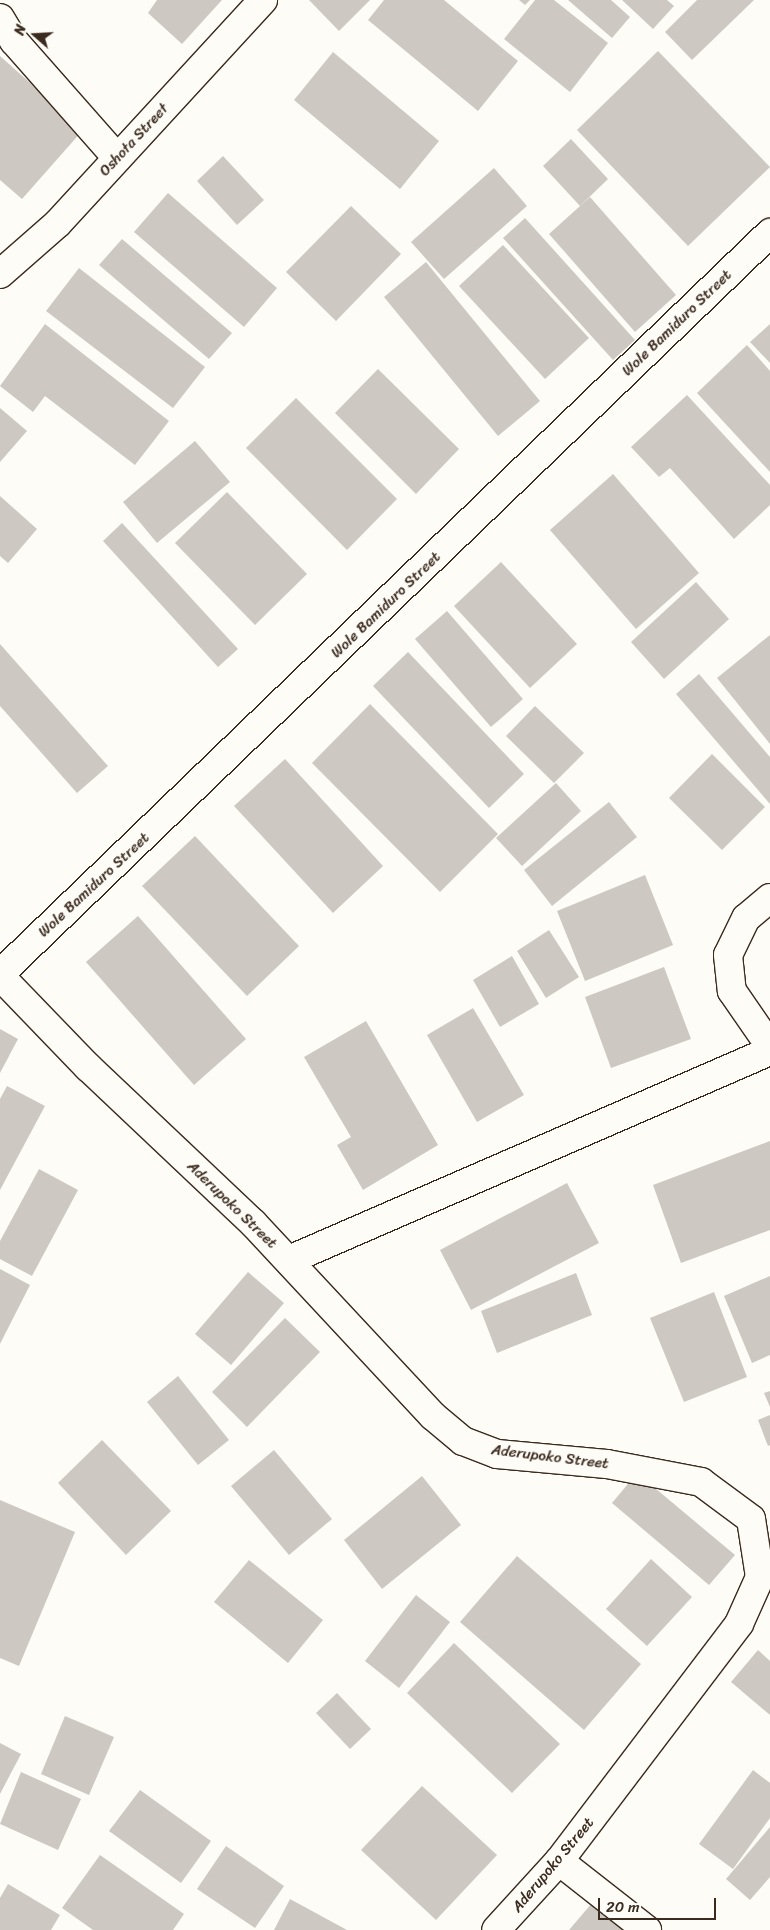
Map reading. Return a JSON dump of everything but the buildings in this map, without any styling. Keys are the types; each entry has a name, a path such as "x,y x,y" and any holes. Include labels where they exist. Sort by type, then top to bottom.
{"street":[{"name":"Oshota Street","path":"0,274 58,223 263,0"},
{"path":"0,18 14,41 117,158"},
{"name":"Wole Bamiduro Street","path":"0,975 770,234"},
{"path":"770,898 746,918 728,955 732,991 770,1046"},
{"name":"Aderupoko Street","path":"0,975 88,1067 289,1260 433,1416 463,1441 498,1454 607,1464 701,1482 751,1519 760,1577 739,1624 559,1861 496,1930"},
{"path":"289,1260 770,1051"},
{"path":"559,1861 647,1930"}]}
